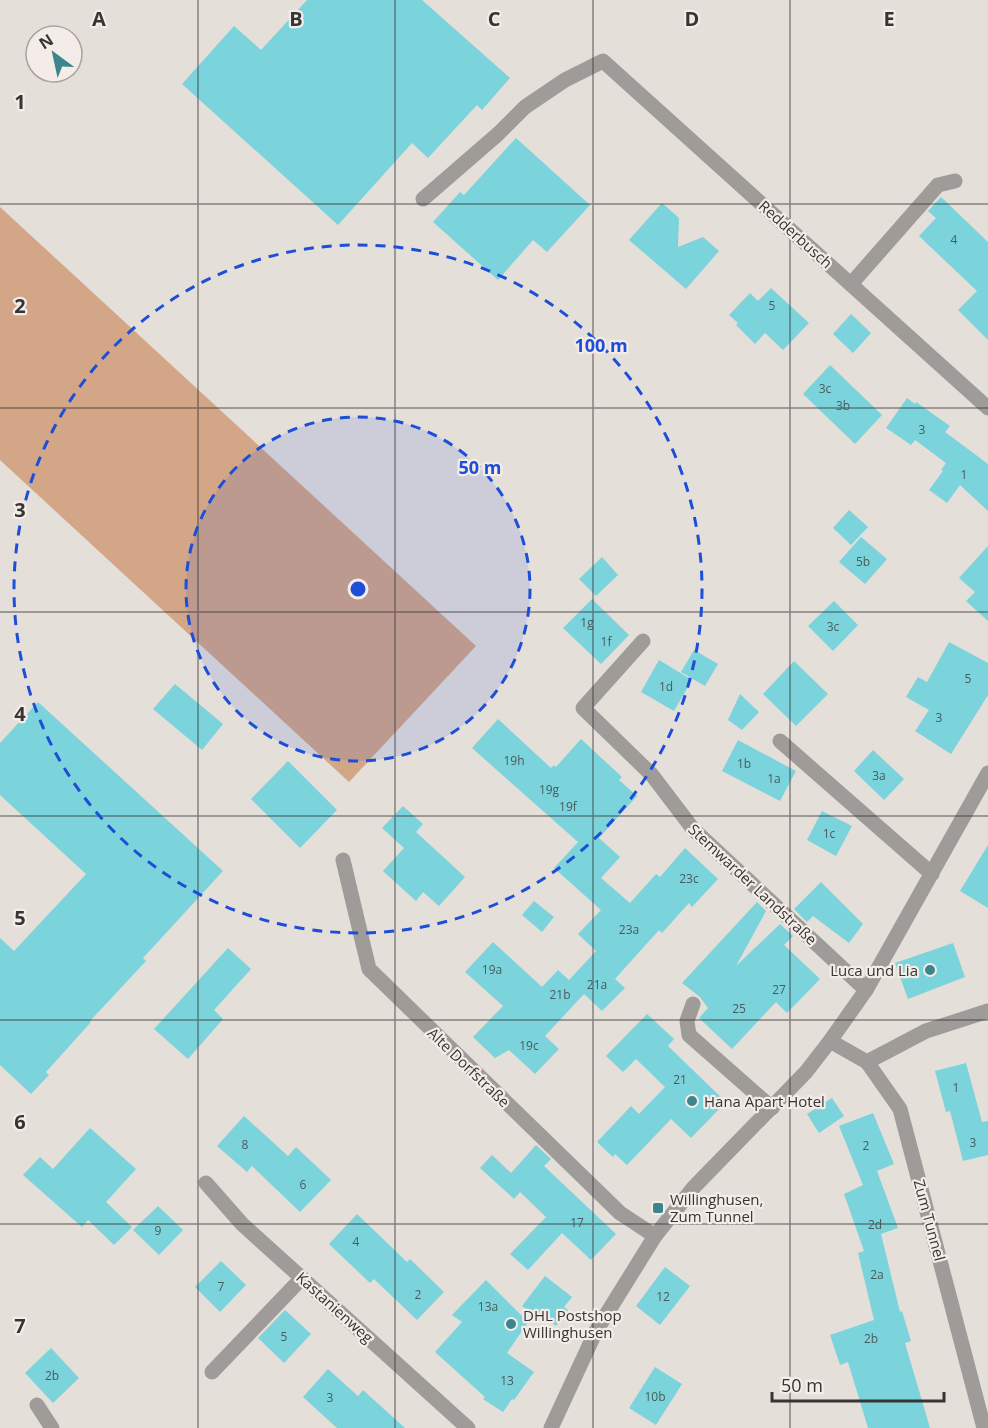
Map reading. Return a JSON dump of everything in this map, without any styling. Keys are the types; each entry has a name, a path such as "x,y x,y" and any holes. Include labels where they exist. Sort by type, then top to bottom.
{"street":[{"name":"Redderbusch","path":"423,199 498,134 525,107 566,80 603,61 988,408"},
{"path":"851,284 938,185 955,181"},
{"name":"Stemwarder Landstraße","path":"643,641 583,708 652,775 693,829 866,990"},
{"path":"780,741 932,874"},
{"path":"551,1428 596,1331 655,1236 694,1187 806,1072 830,1041 866,990 988,773"},
{"name":"Alte Dorfstraße","path":"343,860 369,969 620,1213 655,1236"},
{"path":"693,1004 687,1021 689,1035 772,1108"},
{"path":"867,1062 926,1031 988,1011"},
{"name":"Zum Tunnel","path":"830,1041 867,1062 900,1109 984,1428"},
{"name":"Kastanienweg","path":"206,1183 242,1224 468,1428"},
{"path":"212,1372 302,1278"},
{"path":"37,1405 51,1428"}],"shaded area":[{"path":"0,207 476,646 349,782 0,460"}],"building":[{"path":"307,0 422,0 510,78 482,110 477,105 428,158 412,143 338,225 182,84 234,26 261,50"},
{"path":"516,138 590,205 547,252 533,240 498,280 433,222 460,192 464,195"},
{"path":"941,197 988,242 988,340 958,310 977,291 919,236 936,218 928,211"},
{"path":"662,203 679,218 678,247 703,237 719,251 686,289 629,240"},
{"path":"771,288 809,323 783,350 765,333 755,344 729,315 750,293 758,301"},
{"path":"851,314 871,333 853,353 833,334"},
{"path":"830,365 882,415 855,444 803,394"},
{"path":"907,398 950,426 945,432 988,464 988,511 960,485 947,503 929,490 946,463 915,440 911,445 886,428"},
{"path":"849,510 868,527 851,545 833,528"},
{"path":"861,537 887,559 865,584 839,562"},
{"path":"988,546 988,621 966,601 975,592 959,578"},
{"path":"602,557 618,575 596,596 579,579"},
{"path":"592,599 629,635 601,664 563,628"},
{"path":"834,601 858,625 833,651 808,626"},
{"path":"949,642 988,663 988,695 951,754 915,731 929,710 906,697 918,677 927,682"},
{"path":"694,650 718,664 705,686 681,672"},
{"path":"659,660 692,680 674,711 641,692"},
{"path":"794,661 828,694 796,726 763,694"},
{"path":"175,684 223,724 202,750 153,709"},
{"path":"740,694 759,712 742,730 728,720"},
{"path":"38,702 223,871 143,958 146,961 90,1021 46,1072 49,1075 31,1094 0,1065 0,938 14,951 86,874 0,795 0,743"},
{"path":"498,719 551,768 554,765 556,767 581,739 622,777 619,780 637,796 599,838 620,857 601,878 630,903 656,874 660,877 685,848 718,879 692,907 689,903 662,933 659,930 615,979 625,988 602,1011 584,994 545,1036 559,1049 535,1074 509,1050 495,1058 473,1037 503,1006 465,972 493,942 542,987 558,970 569,980 596,951 578,934 601,910 554,868 578,842 472,748"},
{"path":"738,740 796,771 780,801 722,771"},
{"path":"873,750 904,779 884,800 854,771"},
{"path":"288,761 337,810 300,848 251,799"},
{"path":"403,806 423,824 416,832 465,877 439,906 423,892 416,901 383,871 404,848 382,828"},
{"path":"822,811 852,826 836,856 807,840"},
{"path":"988,845 988,908 960,891"},
{"path":"821,882 863,924 849,943 813,916 807,922 794,909"},
{"path":"534,901 554,917 542,932 522,915"},
{"path":"757,902 766,911 736,966 780,924 793,936 784,945 820,979 787,1013 776,1002 732,1049 699,1018 708,1008 700,997 682,983"},
{"name":"Luca und Lia","path":"953,943 965,977 908,999 895,963"},
{"path":"228,948 251,969 214,1010 223,1019 188,1059 154,1029"},
{"path":"647,1014 674,1039 668,1046 726,1102 691,1138 671,1119 627,1165 615,1154 613,1157 597,1142 631,1106 639,1114 665,1087 636,1059 623,1072 606,1056"},
{"path":"966,1063 982,1122 988,1121 988,1155 963,1161 950,1111 946,1112 935,1071"},
{"path":"832,1098 844,1116 819,1133 807,1114"},
{"path":"873,1113 894,1164 877,1171 898,1228 881,1234 900,1312 902,1311 911,1341 905,1343 930,1428 868,1428 848,1362 840,1365 830,1335 874,1320 858,1253 864,1251 844,1194 863,1185 839,1126"},
{"path":"244,1116 288,1156 296,1147 331,1180 300,1212 252,1166 247,1172 217,1146"},
{"path":"90,1128 136,1169 106,1202 132,1227 114,1245 88,1220 82,1227 23,1175 40,1157 53,1169"},
{"path":"536,1145 551,1159 544,1166 616,1234 591,1260 562,1233 528,1270 510,1254 546,1217 520,1192 514,1199 480,1168 492,1155 511,1173"},
{"path":"158,1206 183,1230 159,1255 133,1230"},
{"path":"357,1214 407,1262 410,1259 444,1292 417,1320 374,1279 370,1283 329,1244"},
{"path":"221,1261 246,1285 220,1312 195,1287"},
{"path":"665,1267 690,1286 660,1325 636,1306"},
{"path":"545,1276 572,1297 564,1307 568,1310 556,1326 542,1315 539,1319 522,1306"},
{"path":"486,1280 528,1322 507,1353 534,1372 503,1412 483,1399 485,1397 435,1352 462,1322 452,1315"},
{"path":"285,1310 311,1334 284,1363 258,1338"},
{"path":"51,1348 79,1378 53,1403 25,1373"},
{"path":"655,1367 682,1384 656,1425 629,1408"},
{"path":"328,1369 358,1396 363,1390 405,1428 337,1428 303,1397"}],"place":[{"name":"Luca und Lia","path":"930,970"},
{"name":"Hana Apart Hotel","path":"692,1101"},
{"name":"Willinghusen, Zum Tunnel","path":"658,1208"},
{"name":"DHL Postshop Willinghusen","path":"511,1324"}]}
